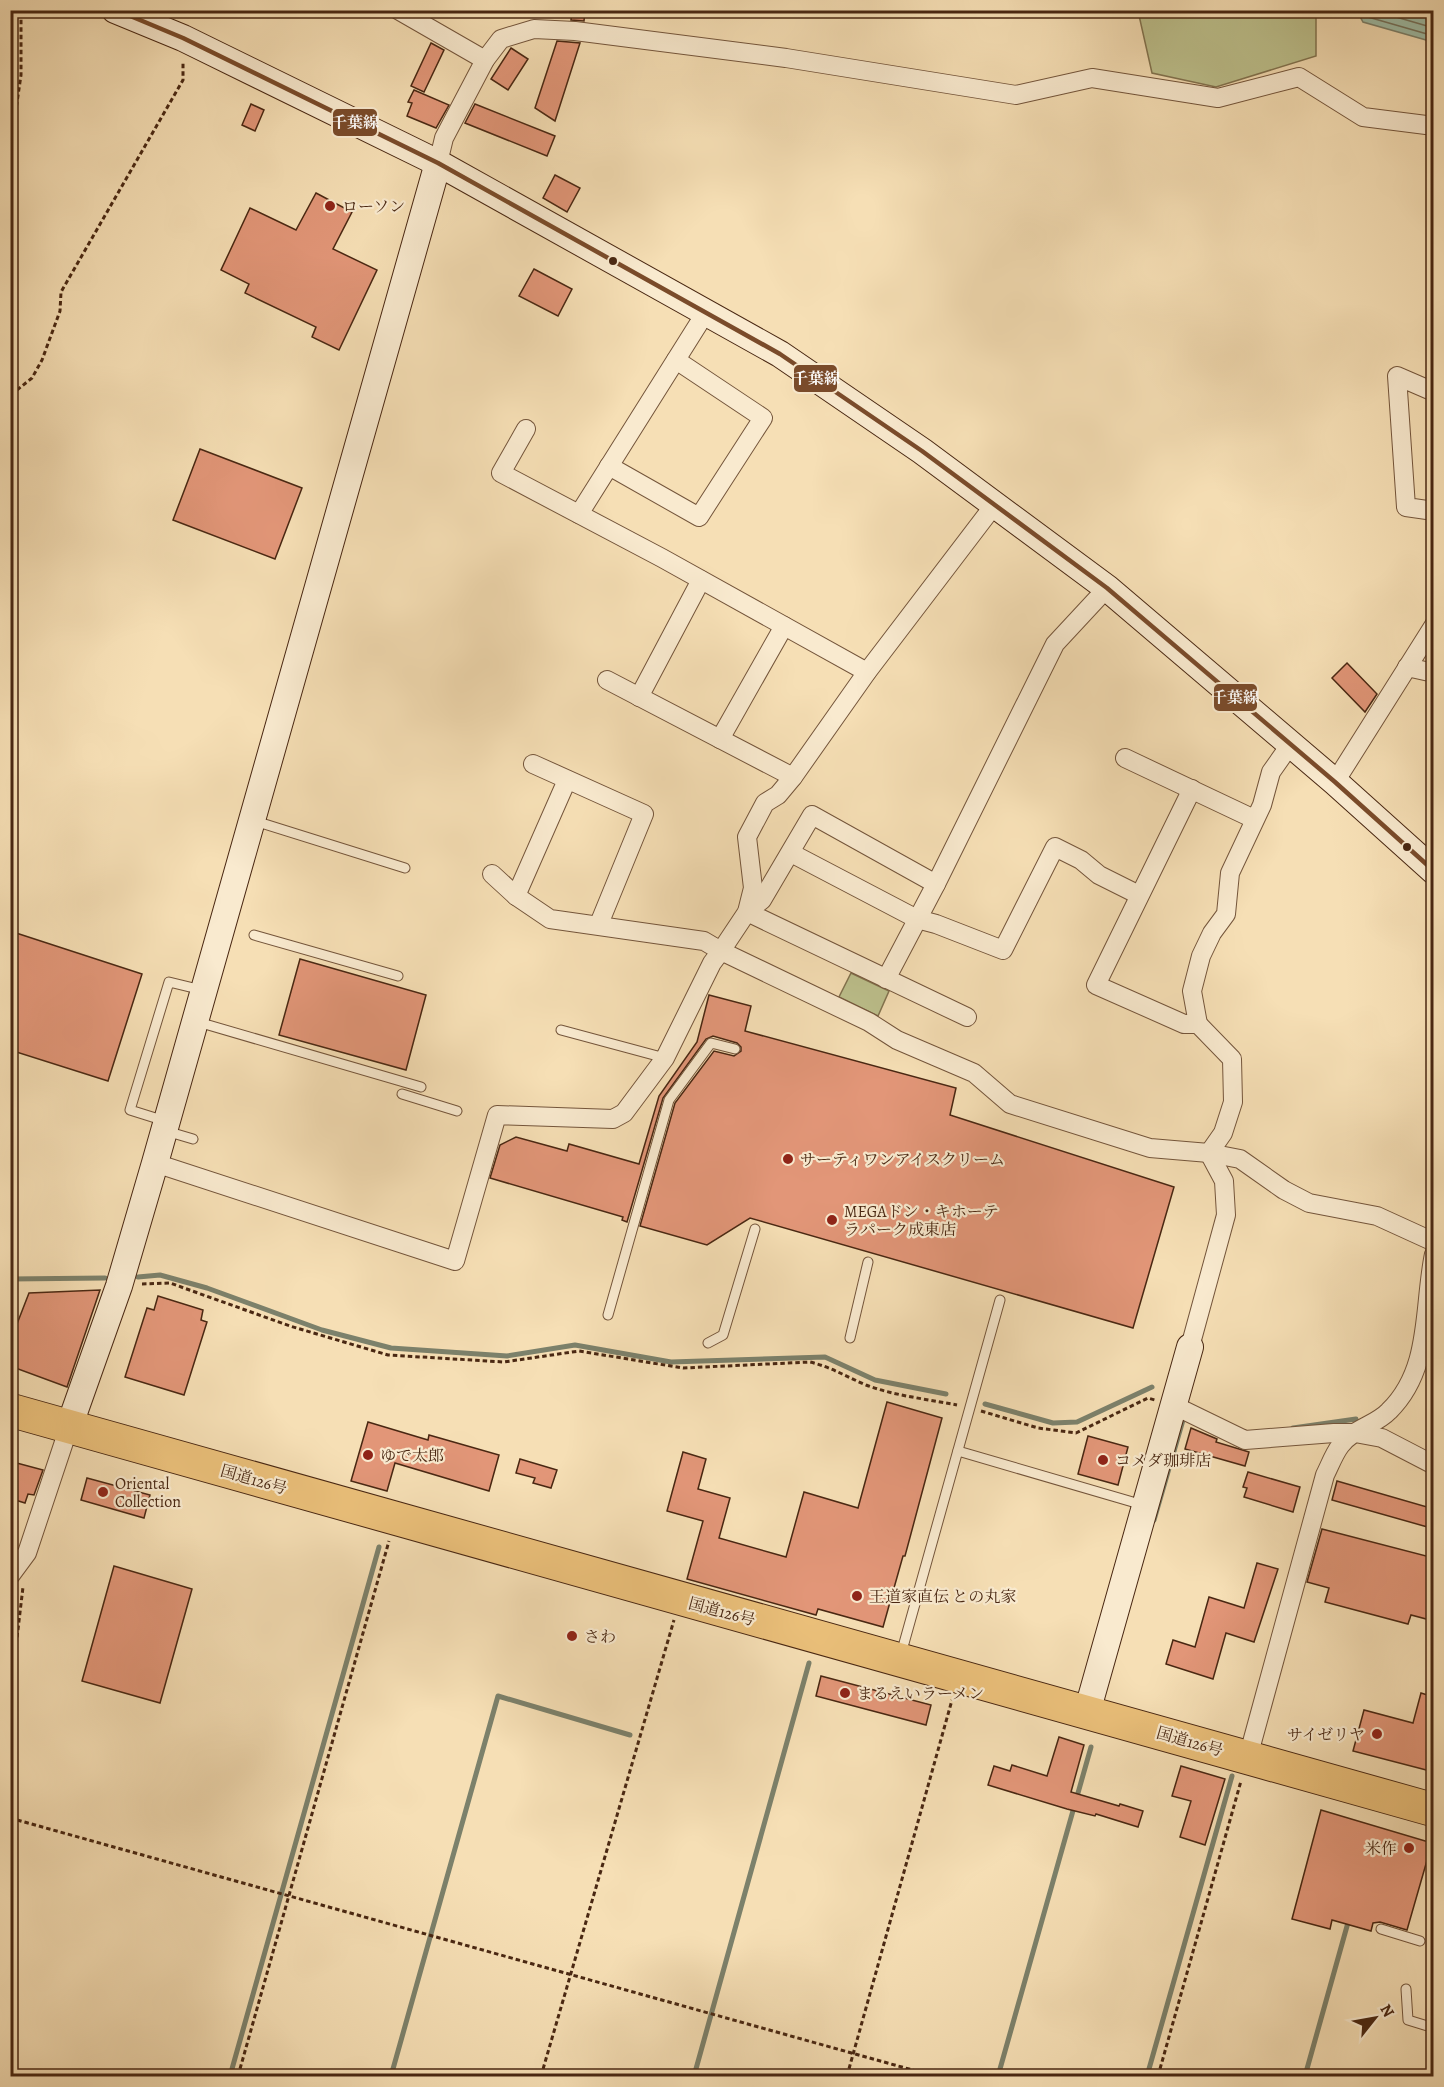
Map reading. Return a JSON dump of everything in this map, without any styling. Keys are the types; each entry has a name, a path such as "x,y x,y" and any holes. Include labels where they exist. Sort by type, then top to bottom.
{"highway":[{"name":"国道126号","path":"10,1410 1434,1810"}],"street":[{"path":"115,10 183,38 438,163 780,354 922,451 1107,588 1335,782 1434,871"},
{"path":"398,10 485,60"},
{"path":"10,1576 27,1553 119,1286 444,138 485,60 501,39 534,29 575,31 786,58 1016,95 1092,78 1218,98 1299,77 1363,117 1434,126"},
{"path":"579,514 706,312"},
{"path":"609,466 699,517 763,418 676,360"},
{"path":"1434,392 1397,376 1406,507 1434,511"},
{"path":"526,429 501,473 867,672"},
{"path":"747,912 753,888 747,837 765,803 778,795 793,777 867,672 995,504"},
{"path":"639,697 701,580"},
{"path":"886,979 936,884 1055,644 1107,588"},
{"path":"1335,782 1434,625"},
{"path":"720,739 784,626"},
{"path":"1407,667 1434,673"},
{"path":"607,680 793,777"},
{"path":"1209,1153 1223,1133 1233,1102 1232,1059 1198,1024 1192,991 1202,956 1212,933 1226,914 1230,873 1262,806 1271,771 1290,745"},
{"path":"1125,758 1254,819"},
{"path":"533,764 644,814 599,924"},
{"path":"516,896 567,780"},
{"path":"1192,789 1096,985 1184,1024 1198,1024"},
{"path":"155,1164 455,1261 497,1115 613,1119 624,1113 665,1058 712,963 747,912 762,900 812,815 936,884"},
{"path":"791,853 917,919 1003,950 1055,847 1081,860 1100,875 1139,895"},
{"path":"492,874 516,896 550,919 599,924 704,941 868,1022 897,1040 974,1073 1010,1104 1150,1148 1209,1153 1240,1159 1284,1190 1310,1203 1377,1216 1434,1242"},
{"path":"747,912 967,1017"},
{"path":"1087,1712 1226,1215 1224,1181 1209,1153"},
{"path":"1248,1757 1326,1474 1341,1444 1389,1412 1411,1382 1422,1348 1434,1254"},
{"path":"1173,1405 1245,1440 1334,1432 1355,1433 1382,1438 1434,1465"}],"lane":[{"path":"252,820 405,868"},
{"path":"254,935 398,976"},
{"path":"192,1139 130,1110 169,982 204,991"},
{"path":"195,1022 421,1087"},
{"path":"561,1030 665,1058"},
{"path":"608,1315 669,1100 711,1043 735,1049"},
{"path":"402,1094 457,1111"},
{"path":"708,1343 723,1335 755,1229"},
{"path":"850,1338 868,1262"},
{"path":"899,1659 1000,1300"},
{"path":"958,1451 1144,1505"},
{"path":"1381,1929 1420,1941"},
{"path":"1406,1989 1408,2020 1434,2028"}],"path":[{"path":"10,151 21,75 21,10"},
{"path":"17,390 32,378 42,360 60,311 61,292 183,80 183,38"},
{"path":"10,302 17,390 10,428"},
{"path":"119,1286 155,1282 170,1283 290,1326 388,1355 504,1362 579,1351 683,1368 810,1362 826,1366 866,1385 890,1393 970,1407 1038,1428 1076,1433 1148,1398 1173,1405"},
{"path":"238,2076 396,1519"},
{"path":"10,1697 27,1553"},
{"path":"541,2076 680,1599"},
{"path":"847,2076 959,1675"},
{"path":"1158,2076 1248,1757"},
{"path":"10,1818 934,2076"}],"shaded area":[{"path":"1138,11 1316,11 1316,56 1216,87 1152,73"},
{"path":"851,973 889,991 878,1016 839,997"}],"water":[{"path":"1357,11 1433,11 1433,42 1363,22"}],"building":[{"path":"572,10 585,10 584,21 571,20"},
{"path":"557,41 580,43 555,121 535,108"},
{"path":"431,43 444,50 424,92 411,86"},
{"path":"511,48 528,59 508,90 491,79"},
{"path":"414,90 449,105 436,128 407,116 412,103 408,102"},
{"path":"251,104 264,110 255,131 242,125"},
{"path":"475,104 555,136 547,156 465,123"},
{"path":"555,175 580,188 567,212 543,198"},
{"path":"316,193 352,212 333,249 377,270 339,350 312,337 316,327 245,293 249,284 221,270 250,208 296,230"},
{"path":"534,269 572,289 558,316 519,296"},
{"path":"200,449 302,488 275,559 173,520"},
{"path":"1347,663 1377,694 1365,712 1332,678"},
{"path":"10,931 142,974 108,1081 10,1050"},
{"path":"300,959 426,995 406,1070 279,1035"},
{"path":"709,995 751,1006 745,1031 956,1088 950,1115 1174,1187 1133,1328 750,1218 707,1245 640,1226 675,1103 714,1051 734,1056 741,1051 737,1043 713,1036 706,1039 663,1098 627,1222 622,1220 623,1217 490,1178 500,1145 516,1137 567,1151 569,1144 639,1164 659,1096 697,1042"},
{"path":"100,1290 67,1387 10,1366 10,1342 29,1293"},
{"path":"158,1296 203,1310 201,1320 207,1322 184,1395 125,1377 147,1308 154,1310"},
{"path":"887,1402 942,1418 905,1556 903,1556 883,1627 818,1609 816,1615 687,1579 703,1521 667,1511 683,1452 706,1459 698,1489 730,1498 719,1538 786,1557 804,1492 858,1508"},
{"path":"368,1422 428,1440 429,1435 499,1455 489,1491 395,1463 387,1491 351,1481"},
{"path":"1191,1428 1217,1439 1216,1442 1249,1452 1245,1466 1185,1449"},
{"name":"コメダ珈琲店","path":"1088,1436 1128,1447 1118,1485 1078,1474"},
{"path":"520,1459 557,1470 551,1488 533,1483 535,1478 516,1473"},
{"path":"13,1462 43,1470 34,1495 28,1494 25,1503 12,1499 15,1490 10,1489 10,1472"},
{"path":"1248,1472 1300,1487 1293,1512 1244,1497 1247,1488 1243,1487"},
{"path":"87,1478 150,1495 144,1518 81,1500"},
{"path":"1337,1481 1434,1509 1431,1528 1332,1500"},
{"path":"1322,1529 1434,1558 1434,1606 1430,1620 1411,1615 1408,1624 1325,1602 1329,1588 1307,1582"},
{"path":"1257,1563 1278,1569 1254,1642 1226,1633 1213,1679 1166,1664 1173,1640 1195,1647 1209,1597 1244,1608"},
{"path":"114,1566 192,1589 160,1703 82,1681"},
{"path":"821,1676 931,1705 926,1725 816,1696"},
{"path":"1421,1693 1434,1697 1434,1772 1353,1751 1364,1710 1413,1723"},
{"path":"1059,1737 1084,1745 1071,1792 1143,1811 1138,1827 1096,1814 1095,1816 1067,1809 988,1785 994,1766 1010,1771 1012,1765 1047,1776"},
{"path":"1181,1766 1225,1779 1205,1845 1180,1837 1191,1801 1172,1796"},
{"path":"1321,1810 1432,1843 1407,1930 1380,1922 1373,1923 1371,1931 1332,1920 1330,1929 1292,1919"}],"waterway":[{"path":"138,1277 160,1275 207,1288 322,1330 391,1348 507,1356 575,1345 671,1362 825,1357 875,1380 946,1394"},
{"path":"10,1279 105,1278"},
{"path":"985,1404 1053,1423 1077,1422 1152,1387"},
{"path":"1293,1428 1356,1419"},
{"path":"1154,1520 1183,1420"},
{"path":"230,2076 379,1547"},
{"path":"694,2076 809,1663"},
{"path":"391,2076 498,1696 630,1735"},
{"path":"998,2076 1091,1747"},
{"path":"1147,2076 1232,1776"},
{"path":"1305,2076 1349,1919"}],"transit line":[{"name":"千葉線","path":"116,10 183,38 438,163 780,354 922,451 1107,588 1335,782 1434,871"}],"place":[{"name":"ローソン","path":"330,206"},
{"name":"サーティワンアイスクリーム","path":"788,1159"},
{"name":"MEGAドン・キホーテ ラパーク成東店","path":"832,1220"},
{"name":"ゆで太郎","path":"368,1455"},
{"name":"コメダ珈琲店","path":"1103,1460"},
{"name":"Oriental Collection","path":"103,1492"},
{"name":"王道家直伝 との丸家","path":"857,1596"},
{"name":"さわ","path":"572,1636"},
{"name":"まるえいラーメン","path":"845,1693"},
{"name":"サイゼリヤ","path":"1377,1734"},
{"name":"米作","path":"1409,1848"}]}
